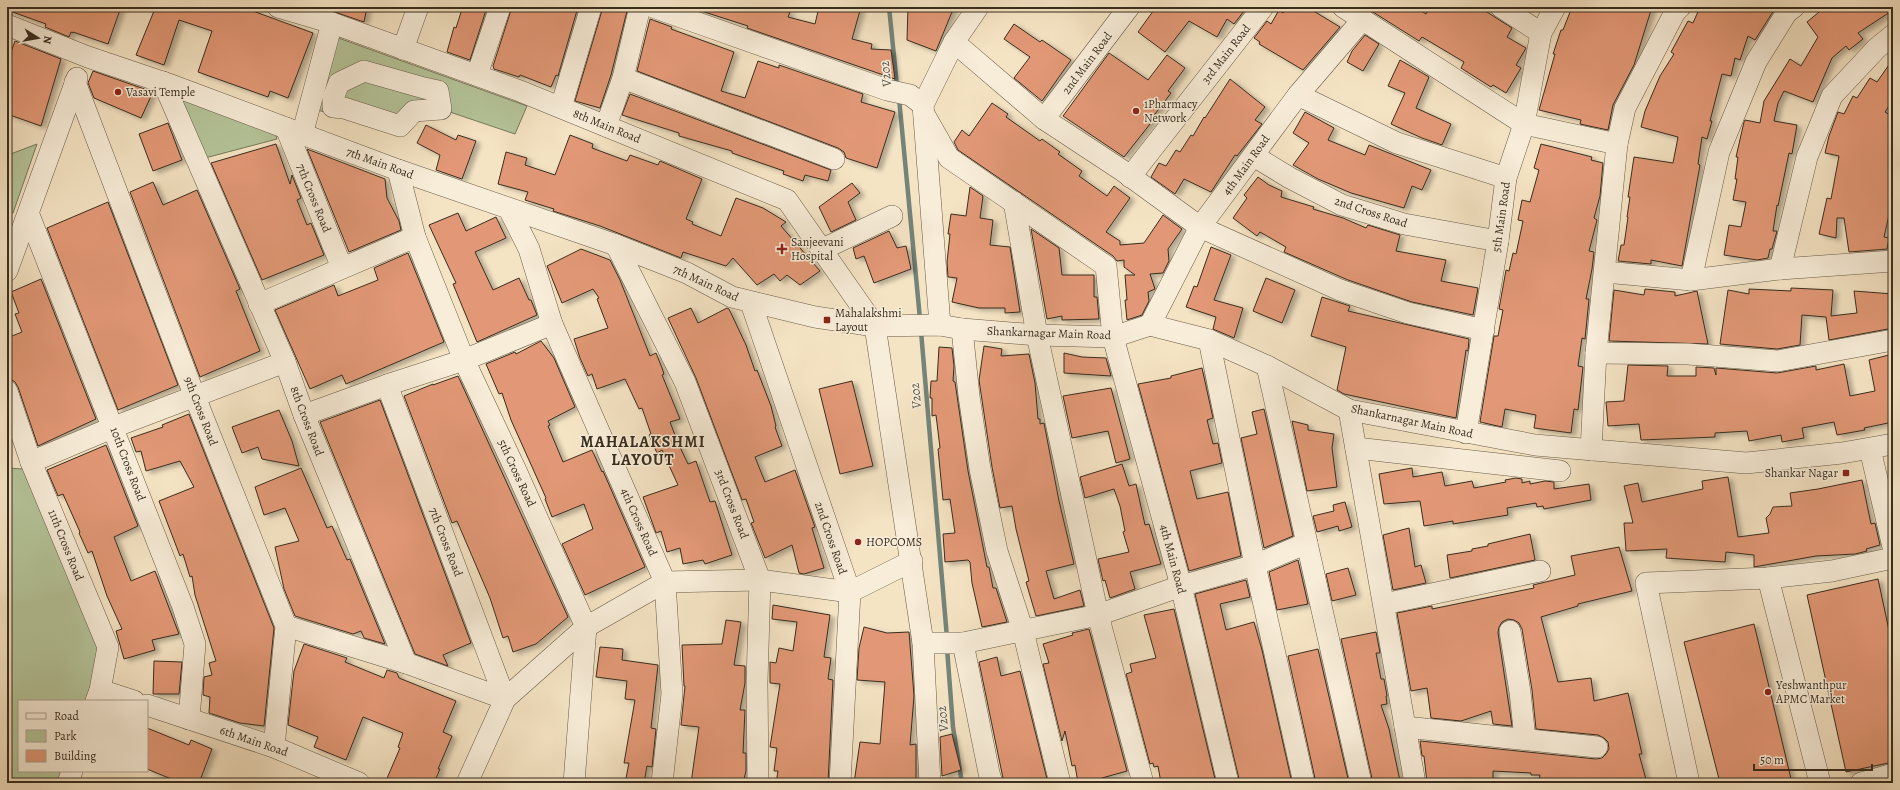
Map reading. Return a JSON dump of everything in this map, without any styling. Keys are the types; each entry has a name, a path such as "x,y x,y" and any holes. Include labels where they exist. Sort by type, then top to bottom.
{"street":[{"name":"8th Main Road","path":"278,7 325,16 403,49 561,107 787,200 875,326"},
{"path":"403,49 418,7"},
{"path":"477,75 500,7"},
{"path":"561,107 591,7"},
{"path":"606,126 623,78 640,7"},
{"path":"653,7 887,90 919,105"},
{"path":"940,325 919,105 954,42 978,7"},
{"name":"2nd Main Road","path":"1044,119 1129,7"},
{"name":"3rd Main Road","path":"1130,177 1263,7"},
{"path":"1343,7 1524,124 1617,144"},
{"path":"1501,7 1541,33"},
{"name":"5th Main Road","path":"1466,433 1498,241 1506,178 1524,124 1541,33 1555,7"},
{"path":"1591,450 1596,353 1617,144 1626,108 1675,12 1680,7"},
{"path":"1691,280 1719,152 1756,62 1787,12 1794,7"},
{"path":"294,131 325,16"},
{"name":"4th Main Road","path":"1150,325 1200,227 1298,95 1363,19"},
{"name":"7th Main Road","path":"7,25 88,57 163,82 398,170 616,245 687,273 732,297 751,303 827,320 875,326"},
{"path":"1780,269 1807,157 1832,96 1877,48 1893,35"},
{"path":"954,42 1044,119 1130,177 1200,227 1340,290 1408,313 1484,330"},
{"path":"7,271 29,215 75,82 88,57"},
{"path":"364,71 424,88 438,90 441,108 414,111 400,126 344,108 333,107 332,98 339,83 364,71"},
{"path":"623,78 834,159"},
{"name":"9th Cross Road","path":"75,82 195,397 286,626 274,747"},
{"name":"8th Cross Road","path":"163,82 284,362 304,415 406,663"},
{"path":"1298,95 1397,143 1506,178"},
{"name":"4th Main Road","path":"919,105 950,158 1106,266 1113,337 1181,586 1228,783"},
{"name":"7th Cross Road","path":"294,131 342,268"},
{"name":"2nd Cross Road","path":"1254,156 1290,178 1342,205 1404,224 1498,241"},
{"name":"5th Cross Road","path":"398,170 415,237 464,360 518,475 586,627 574,783"},
{"path":"1014,202 1037,335 1098,615 1144,783"},
{"name":"4th Cross Road","path":"509,209 529,249 552,324 665,582 672,694 662,783"},
{"name":"10th Cross Road","path":"29,215 114,427 183,607 195,644 189,719"},
{"path":"822,250 892,216"},
{"path":"259,304 415,237"},
{"name":"3rd Cross Road","path":"616,245 685,382 760,580 757,682 758,783"},
{"path":"1605,272 1691,280 1780,269 1893,261"},
{"name":"2nd Cross Road","path":"751,303 850,592 840,783"},
{"path":"304,415 387,385 464,360 552,324"},
{"name":"Shankarnagar Main Road","path":"875,326 940,325 962,329 1037,335 1113,337 1150,325 1209,340 1267,366 1349,410 1535,445 1746,462 1870,449 1893,444"},
{"path":"875,326 912,561 923,643 930,783"},
{"path":"962,329 969,396 980,469 997,550 1022,631 1060,783"},
{"path":"1209,340 1254,565 1304,783"},
{"path":"1596,353 1688,354 1778,361 1893,340"},
{"path":"32,462 114,427 284,362"},
{"path":"1267,366 1361,783"},
{"name":"7th Cross Road","path":"387,385 505,699"},
{"name":"11th Cross Road","path":"7,391 32,462 108,647 98,695"},
{"path":"1349,410 1415,783"},
{"path":"1533,468 1535,445"},
{"path":"1356,448 1560,471"},
{"path":"1870,449 1893,547"},
{"path":"923,643 964,642 1098,615 1181,586 1254,565 1307,543"},
{"path":"1689,783 1646,583 1768,578 1832,571 1893,558"},
{"path":"467,783 505,699 586,627 665,582 760,580 850,592 912,561"},
{"path":"1384,604 1540,570"},
{"path":"1768,578 1820,783"},
{"path":"286,626 406,663 505,699"},
{"path":"1510,632 1520,692 1525,739"},
{"path":"964,642 988,773 992,783"},
{"path":"98,695 128,700"},
{"name":"6th Main Road","path":"148,705 274,747 359,783"},
{"path":"1405,727 1598,747"},
{"path":"68,783 72,772"},
{"path":"1861,783 1893,774"}],"green space":[{"path":"333,36 527,106 515,134 441,109 398,133 314,109"},
{"path":"180,98 274,130 277,139 205,158"},
{"path":"37,144 13,213 7,214 7,154 8,155"},
{"path":"7,468 23,469 98,648 90,700 18,700 18,772 66,772 62,783 14,783 7,780"}],"building":[{"path":"7,7 121,7 108,44 73,32 71,32 69,37 45,27 46,24 7,10"},
{"path":"148,7 242,7 313,33 288,98 270,91 268,97 198,72 212,31 179,20 164,65 136,55 154,11 148,9"},
{"path":"320,7 367,7 364,22"},
{"path":"471,7 487,7 470,60 447,52 454,27 456,28 462,9 471,11"},
{"path":"512,7 578,7 558,76 556,75 551,87 520,75 519,77 494,69 493,66"},
{"path":"603,7 628,7 611,75 600,108 575,101"},
{"path":"689,7 771,7 790,12 788,17 815,24 819,7 861,7 852,39 872,44 871,49 891,50 895,79 747,28 748,26"},
{"path":"908,7 954,7 936,51 907,40"},
{"path":"1156,7 1247,7 1234,24 1227,19 1217,37 1189,21 1165,52 1138,32"},
{"path":"1287,7 1307,7 1340,27 1303,70 1259,44 1260,42 1254,38 1267,21 1271,24 1279,10 1283,13"},
{"path":"1365,7 1415,7 1426,14 1430,7 1479,7 1512,28 1507,37 1526,48 1516,65 1521,68 1506,93 1493,85 1491,87 1461,68 1464,62 1422,37 1419,41"},
{"path":"1572,7 1652,7 1634,65 1613,105 1608,130 1580,124 1581,120 1539,110 1555,54 1553,54 1561,30 1563,30"},
{"path":"1700,7 1776,7 1755,40 1748,36 1740,60 1735,58 1731,76 1722,74 1707,139 1702,137 1698,164 1700,165 1682,266 1651,260 1651,264 1618,261 1621,245 1624,245 1630,197 1628,197 1634,157 1673,163 1678,137 1641,127 1645,111 1660,76 1674,54 1671,52 1688,21 1693,23"},
{"path":"1825,7 1893,7 1893,10 1858,33 1863,39 1849,50 1846,46 1832,58 1813,102 1784,91 1778,103 1774,121 1797,125 1792,154 1789,153 1778,206 1777,205 1773,231 1777,231 1772,249 1770,249 1768,258 1757,260 1724,255 1729,225 1741,227 1746,202 1733,200 1737,179 1735,179 1738,157 1736,157 1744,122 1745,120 1760,123 1764,101 1790,59 1801,66 1818,37 1807,22"},
{"path":"650,19 672,27 671,29 734,52 721,91 745,98 758,61 779,68 779,65 863,94 861,102 895,112 877,168 846,158 844,152 838,148 637,71"},
{"path":"1014,24 1040,42 1042,40 1071,60 1042,101 1014,78 1030,57 1004,39"},
{"path":"1365,35 1379,44 1363,71 1347,62 1352,51"},
{"path":"15,41 61,59 41,126 7,114 7,54 10,55"},
{"path":"1109,53 1148,80 1167,55 1185,68 1168,91 1171,93 1152,118 1154,119 1124,157 1063,116"},
{"path":"1893,59 1893,100 1885,112 1893,117 1893,197 1884,237 1889,238 1887,249 1849,252 1844,218 1837,218 1836,238 1819,234 1827,198 1831,199 1839,156 1825,153 1829,136 1838,112 1844,114 1853,96 1857,98 1870,78 1877,82"},
{"path":"1400,60 1429,77 1416,108 1451,124 1442,145 1391,124 1405,93 1388,86"},
{"name":"Vasavi Temple","path":"93,71 153,92 141,118 94,98 88,83"},
{"path":"1230,79 1265,107 1255,120 1262,124 1237,156 1235,155 1211,192 1184,179 1175,194 1151,177 1159,163 1166,166 1176,150 1180,152 1191,135 1193,136"},
{"path":"630,94 831,170 828,181 805,175 803,181 783,174 784,171 732,153 732,151 679,136 679,133 622,115"},
{"path":"992,103 1008,114 1006,117 1040,141 1042,139 1060,152 1058,154 1082,171 1079,176 1107,196 1114,186 1130,198 1106,232 1120,241 1120,245 1144,243 1163,215 1182,229 1168,249 1169,261 1163,273 1150,274 1155,289 1148,292 1149,301 1142,315 1127,320 1125,275 1135,275 1124,267 1124,260 1117,261 1113,256 958,150 954,142 962,130 969,136"},
{"path":"1305,112 1334,128 1328,140 1365,155 1369,145 1431,170 1422,190 1412,186 1404,208 1351,193 1318,179 1293,165 1309,143 1293,133"},
{"path":"168,123 182,160 153,171 139,134"},
{"path":"426,125 456,140 458,135 476,141 462,179 436,170 440,155 417,143"},
{"path":"570,135 593,144 592,148 627,161 630,155 658,165 660,161 702,179 686,219 693,222 692,224 721,236 736,198 763,208 786,222 781,226 820,271 800,285 787,275 780,281 774,274 757,285 733,258 726,266 683,252 681,258 600,226 553,211 554,209 525,200 528,192 498,184 506,152 527,158 525,165 555,175"},
{"path":"276,144 290,184 292,175 301,198 297,200 307,225 311,223 324,255 262,280 211,163"},
{"path":"1541,144 1592,157 1591,160 1603,163 1600,196 1594,218 1597,220 1589,251 1594,252 1586,299 1589,299 1585,339 1582,338 1578,366 1583,367 1578,410 1574,409 1571,433 1534,428 1536,415 1505,409 1502,427 1480,422 1494,336 1498,336 1503,310 1499,309 1506,270 1509,271 1513,253 1516,254 1523,221 1518,220 1522,200 1530,202 1539,170 1534,168"},
{"path":"307,149 385,179 387,198 399,221 401,230 349,252"},
{"path":"1258,177 1269,185 1282,191 1281,197 1314,207 1313,209 1343,218 1366,228 1368,225 1400,235 1396,251 1446,260 1441,281 1478,288 1473,315 1412,302 1348,280 1284,252 1286,247 1260,232 1257,236 1233,218 1247,198 1244,195"},
{"path":"153,182 163,205 197,190 240,289 236,291 260,351 200,377 130,192"},
{"path":"852,183 860,193 848,202 856,220 831,232 819,207"},
{"path":"970,187 983,196 980,218 993,220 990,245 1010,247 1020,312 1005,313 1005,308 979,308 952,302 957,278 948,277 947,262 950,234 948,234 951,214 966,216"},
{"path":"108,202 178,385 118,410 47,228"},
{"path":"458,213 466,231 496,217 506,238 475,252 493,290 519,278 537,315 477,342 453,284 456,283 429,225"},
{"path":"1031,229 1059,248 1062,275 1094,275 1094,297 1097,297 1099,319 1062,320 1062,316 1047,319"},
{"path":"889,231 897,248 906,246 911,269 874,283 864,256 856,259 853,248"},
{"path":"1211,247 1231,255 1214,300 1243,308 1234,338 1213,329 1216,317 1186,307 1194,286 1197,287"},
{"path":"581,249 610,260 620,280 650,356 656,353 662,368 664,374 662,375 680,419 670,422 678,443 688,464 696,461 710,502 715,501 732,555 705,564 703,560 683,564 680,548 667,552 661,531 656,533 643,497 678,485 662,450 657,453 649,435 651,434 642,408 639,409 625,379 597,389 592,374 588,376 580,358 574,339 608,328 597,299 599,298 593,289 562,303 547,266"},
{"path":"408,253 444,342 346,384 342,375 310,389 275,310 334,285 338,296 378,280 374,268"},
{"path":"1266,278 1295,290 1282,323 1253,311"},
{"path":"41,279 96,419 38,446 18,387 15,382 7,377 7,338 22,332 15,314 19,313 11,292"},
{"path":"1791,288 1833,290 1831,316 1857,313 1854,291 1893,294 1893,328 1829,340 1826,317 1802,315 1800,345 1777,349 1720,344 1728,290 1749,294 1749,289 1791,291"},
{"path":"1645,289 1675,292 1675,296 1697,291 1708,344 1609,341 1614,290 1644,295"},
{"path":"1322,297 1350,306 1348,311 1469,339 1456,418 1344,394 1337,390 1346,347 1311,336"},
{"path":"691,308 698,323 727,308 729,309 746,345 755,371 757,370 771,406 775,427 782,446 755,457 765,482 795,470 815,527 812,528 824,568 804,574 799,573 792,545 765,558 751,523 754,522 746,499 742,500 696,378 668,318"},
{"path":"541,341 554,358 575,407 548,421 550,425 548,426 563,462 592,450 602,472 603,471 645,567 585,595 562,544 593,529 584,504 552,517 545,499 546,498 511,420 502,393 499,394 486,364 515,352 516,354"},
{"path":"984,346 1002,349 1001,356 1029,354 1035,383 1038,419 1040,419 1040,424 1044,423 1059,501 1074,564 1046,571 1054,599 1080,590 1084,606 1036,616 1026,582 1029,581 1012,506 1000,508 992,467 979,380"},
{"path":"939,347 952,348 954,366 953,381 955,382 968,471 987,567 989,567 993,588 996,588 1007,622 982,627 972,583 970,562 968,560 945,562 943,534 955,533 950,499 943,500 938,449 940,448 936,415 932,416 932,398 930,398 931,381 937,381"},
{"path":"1064,353 1082,357 1106,358 1111,376 1064,373"},
{"path":"1893,354 1893,422 1864,428 1865,430 1837,435 1834,422 1802,428 1804,438 1782,442 1781,435 1749,441 1747,431 1715,433 1715,437 1641,440 1639,424 1608,426 1606,402 1624,401 1628,365 1668,366 1667,376 1696,376 1696,367 1714,368 1716,375 1716,368 1777,373 1816,366 1816,370 1844,364 1850,396 1875,391 1869,360"},
{"path":"1202,368 1213,418 1207,420 1213,444 1218,443 1222,463 1190,471 1197,499 1228,492 1241,556 1189,571 1138,384 1171,378 1171,376"},
{"path":"458,376 568,617 536,644 513,652 508,636 503,638 490,598 457,521 452,523 404,396"},
{"path":"852,381 873,466 840,474 819,389"},
{"path":"1111,388 1130,459 1116,463 1108,431 1072,438 1063,396"},
{"path":"380,400 471,643 443,655 448,666 415,654 320,422"},
{"path":"1264,409 1293,536 1264,548 1241,438 1257,434 1252,412"},
{"path":"279,410 292,441 299,466 262,459 258,447 242,453 232,427"},
{"path":"189,414 274,628 264,726 240,723 209,713 210,697 203,695 204,677 212,675 209,663 216,661 195,595 192,576 190,577 183,554 180,556 159,501 194,487 180,461 146,471 141,451 136,452 131,438 163,427 162,425"},
{"path":"1292,421 1308,425 1308,430 1334,434 1332,448 1337,487 1307,491"},
{"path":"106,445 138,526 114,537 131,581 155,571 179,634 152,640 155,650 124,659 116,631 122,629 107,596 92,551 88,553 63,494 58,496 47,470"},
{"path":"1122,464 1129,486 1136,484 1145,525 1149,524 1161,564 1130,572 1135,589 1110,598 1105,580 1103,581 1098,559 1129,552 1123,532 1125,531 1120,506 1114,489 1085,498 1080,477"},
{"path":"301,468 327,528 332,526 347,560 350,559 385,644 364,638 361,631 353,634 295,616 284,589 275,547 299,541 285,508 264,515 255,487"},
{"path":"1412,468 1413,477 1442,472 1445,486 1472,481 1474,488 1506,482 1505,480 1516,478 1522,479 1522,483 1530,481 1530,484 1545,481 1554,482 1554,489 1589,484 1591,500 1544,509 1543,506 1537,507 1536,503 1507,508 1508,515 1453,524 1453,521 1424,526 1420,501 1384,504 1379,474"},
{"path":"1728,477 1738,537 1769,533 1766,518 1770,514 1773,507 1792,506 1790,493 1862,480 1871,524 1875,523 1880,545 1866,549 1867,551 1855,554 1816,556 1754,567 1754,555 1726,552 1725,562 1666,558 1667,549 1626,551 1624,523 1633,523 1624,486 1638,483 1642,502 1703,489 1702,481"},
{"path":"1345,502 1352,527 1339,531 1338,526 1317,532 1313,516 1334,511 1333,505"},
{"path":"1409,528 1415,567 1421,565 1426,583 1393,590 1383,535"},
{"path":"1530,534 1535,560 1450,578 1447,555 1472,551 1472,549 1488,546 1488,544"},
{"path":"1619,547 1632,591 1578,604 1578,606 1541,617 1558,682 1591,678 1594,701 1628,693 1642,754 1639,754 1647,783 1539,783 1540,775 1531,775 1531,773 1493,771 1493,783 1427,783 1424,756 1422,756 1420,741 1596,759 1602,758 1606,754 1609,749 1608,742 1598,735 1536,729 1532,690 1522,629 1519,623 1508,619 1502,622 1498,633 1512,726 1493,724 1491,711 1461,721 1431,718 1427,688 1411,691 1397,613 1432,606 1432,609 1534,588 1533,585 1575,575 1571,556"},
{"path":"1298,560 1308,604 1277,610 1269,572"},
{"path":"1348,568 1356,595 1332,601 1326,574"},
{"path":"1878,579 1893,649 1893,762 1846,772 1807,595"},
{"path":"1246,580 1250,597 1220,604 1226,630 1254,622 1262,650 1292,783 1240,783 1195,594"},
{"path":"773,605 830,615 824,657 831,658 828,679 833,680 828,783 776,783 778,771 774,771 777,748 770,747 780,684 770,683 770,662 776,663 779,648 793,651 797,622 772,619"},
{"path":"1174,609 1216,783 1161,783 1158,766 1154,767 1153,763 1150,764 1126,674 1132,672 1130,664 1156,658 1144,615"},
{"path":"726,620 741,622 734,665 745,666 745,683 740,710 745,710 743,753 746,753 746,771 743,783 691,783 699,727 681,725 685,686 682,645 722,644"},
{"path":"1754,624 1792,783 1720,783 1684,642"},
{"path":"864,627 887,633 909,632 914,696 910,745 916,744 916,782 854,783 860,742 880,744 885,682 857,680 859,648"},
{"path":"1089,629 1127,771 1102,779 1078,783 1075,765 1072,766 1065,731 1062,741 1043,664 1049,663 1043,644 1073,635 1072,633"},
{"path":"1376,632 1380,653 1376,653 1381,679 1384,679 1387,696 1387,704 1381,705 1389,729 1400,781 1392,783 1373,783 1341,639"},
{"path":"304,644 347,658 345,662 384,678 387,670 397,673 399,678 456,701 443,732 452,736 438,769 440,769 434,783 385,783 400,748 398,747 403,733 363,717 346,760 314,747 318,737 288,725 294,671"},
{"path":"600,647 623,649 622,660 658,665 651,728 656,729 652,767 647,766 644,783 625,783 629,763 624,763 635,700 625,699 627,681 596,677"},
{"path":"1318,649 1349,783 1316,783 1288,656"},
{"path":"997,657 1001,676 1020,671 1048,783 1004,783 979,662"},
{"path":"154,661 182,662 179,694 153,694"},
{"path":"148,728 189,745 191,740 212,749 199,783 181,783 148,769"},
{"path":"952,734 961,770 942,776 940,737"}],"waterway":[{"name":"V202","path":"889,7 897,86"},
{"name":"V202","path":"899,98 920,319"},
{"name":"V202","path":"921,331 947,638"},
{"name":"V202","path":"947,648 953,727 962,783"}],"place":[{"name":"Vasavi Temple","path":"118,92"},
{"name":"1Pharmacy Network","path":"1136,111"},
{"name":"Sanjeevani Hospital","path":"782,249"},
{"name":"Mahalakshmi Layout","path":"827,320"},
{"name":"Shankar Nagar","path":"1846,473"},
{"name":"HOPCOMS","path":"858,542"},
{"name":"Yeshwanthpur APMC Market","path":"1768,692"}],"district":[{"name":"MAHALAKSHMI LAYOUT","path":"643,450"}]}
